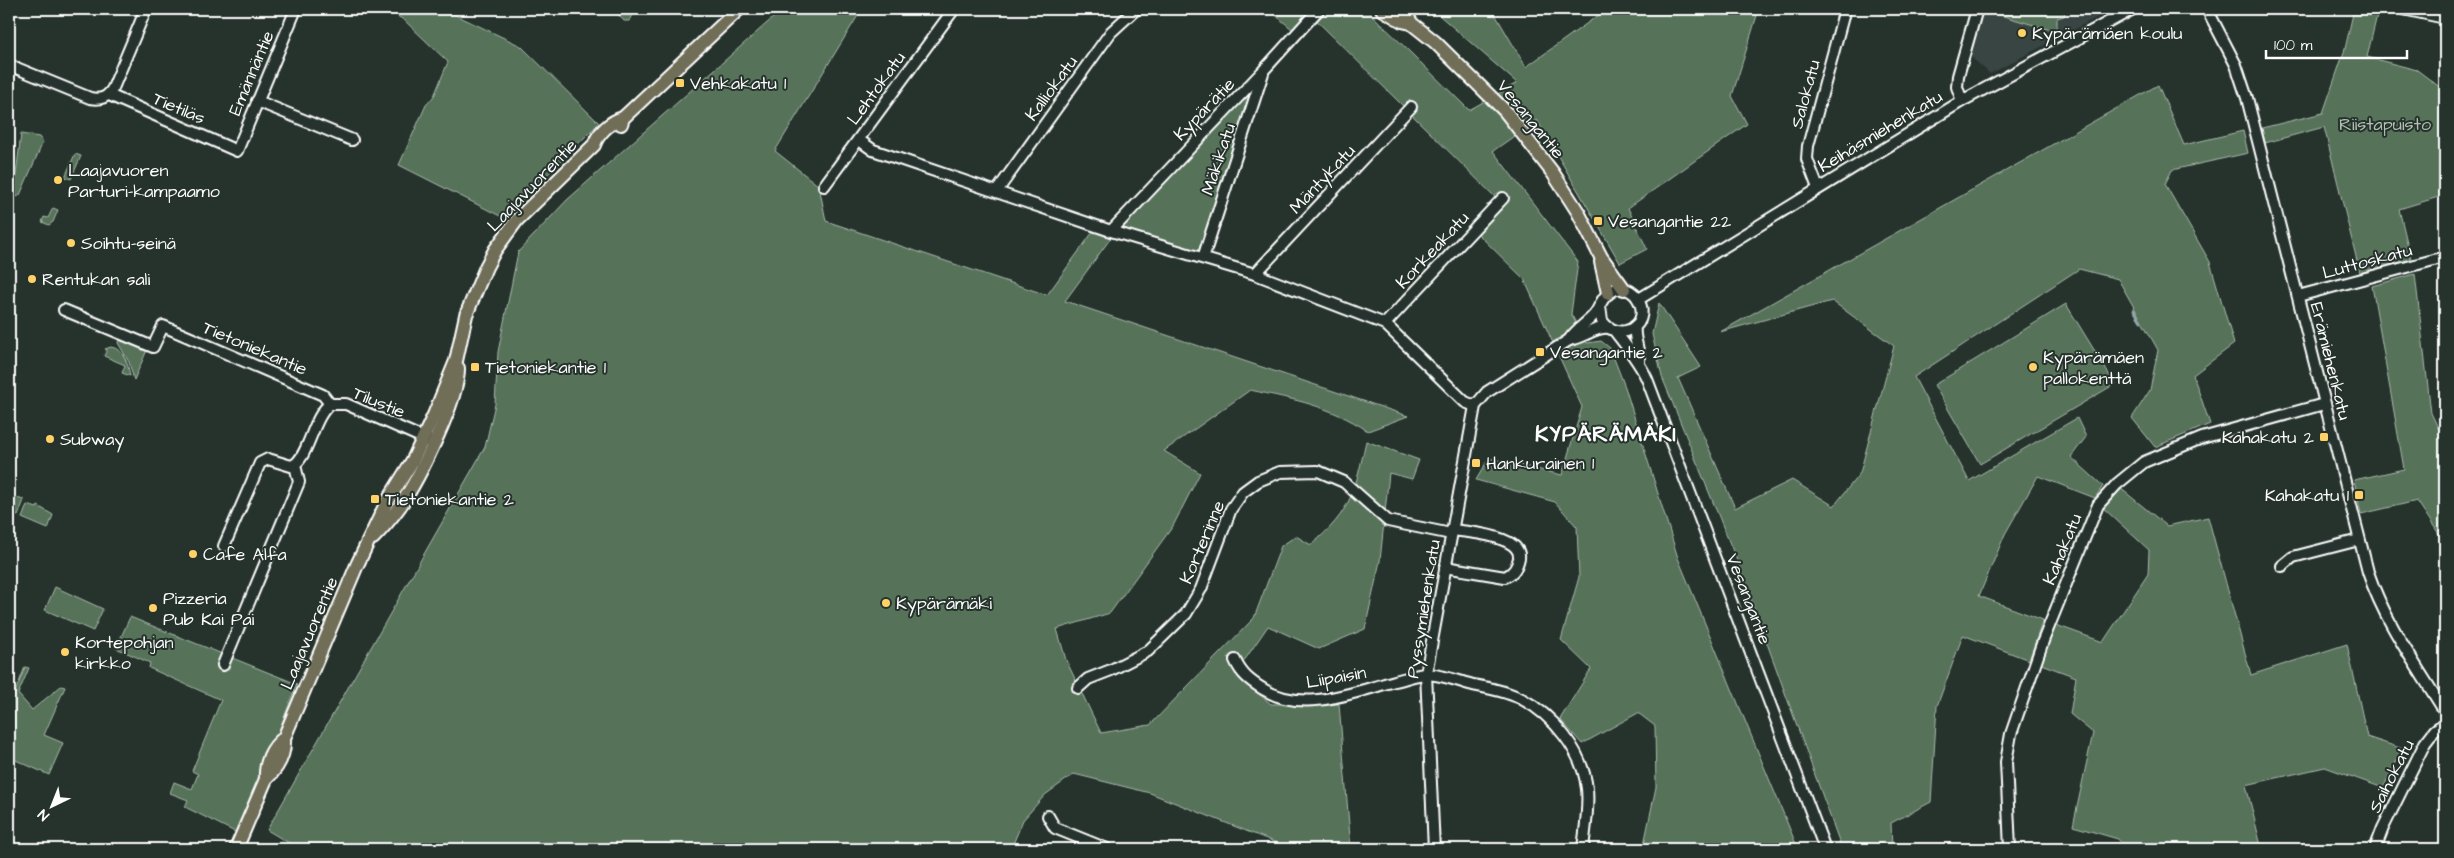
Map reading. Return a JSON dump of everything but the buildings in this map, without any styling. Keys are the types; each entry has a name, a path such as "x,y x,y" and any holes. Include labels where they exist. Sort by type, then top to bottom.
{"main road":[{"name":"Laajavuorentie","path":"236,849 266,778 266,768 275,745 284,738 357,565 369,542 400,505 428,441 449,405 458,373 456,361 466,315 495,250 517,220 594,145 602,143 620,126 623,118 739,9"},
{"name":"Vesangantie","path":"1382,9 1411,23 1473,77 1511,117 1553,173 1578,212 1601,257 1624,289"},
{"name":"Vesangantie","path":"1400,9 1407,14 1411,23"},
{"name":"Vesangantie","path":"1601,257 1608,293"}],"street":[{"path":"9,65 90,98 103,99 109,95 146,9"},
{"name":"Emännäntie","path":"237,150 296,9"},
{"name":"Lehtokatu","path":"824,186 954,9"},
{"name":"Kalliokatu","path":"997,191 1111,32 1136,9"},
{"name":"Kypärätie","path":"1111,230 1263,71 1319,9"},
{"name":"Salokatu","path":"1818,188 1809,167 1808,146 1845,9"},
{"path":"1962,101 1957,87 1958,76 1976,9"},
{"name":"Keihäsmiehenkatu","path":"1639,299 1962,101 2133,9"},
{"name":"Erämiehenkatu","path":"2207,9 2243,82 2368,572 2382,608 2445,712"},
{"path":"2404,9 2445,18"},
{"name":"Mäkikatu","path":"1203,258 1263,71"},
{"name":"Tietiläs","path":"109,95 237,150"},
{"path":"257,101 352,140"},
{"name":"Mäntykatu","path":"1255,274 1412,107"},
{"path":"859,140 872,150 1111,230 1255,274 1385,324 1465,402 1475,406 1487,392 1569,340 1599,328 1623,331 1635,326 1641,316 1639,299 1632,292 1624,289 1608,293 1600,306 1569,340"},
{"name":"Korkeakatu","path":"1385,324 1503,198"},
{"name":"Luttoskatu","path":"2298,296 2445,257"},
{"path":"1600,306 1602,321 1612,330"},
{"name":"Tietoniekantie","path":"64,310 153,347 163,326 323,395 330,404"},
{"name":"Vesangantie","path":"1635,326 1634,335 1640,354 1639,362 1825,849"},
{"name":"Vesangantie","path":"1612,330 1632,357 1639,362"},
{"name":"Tilustie","path":"295,465 300,461 318,418 330,404 346,404 428,441"},
{"name":"Kahakatu","path":"2010,849 2006,762 2011,734 2041,646 2098,505 2117,484 2144,462 2202,438 2324,404"},
{"name":"Pyssymiehenkatu","path":"1434,849 1426,674 1475,406"},
{"path":"223,665 300,482 295,465 281,464 268,459 263,460 224,546"},
{"name":"Korterinne","path":"1078,688 1088,679 1112,670 1148,651 1186,614 1202,589 1231,509 1243,492 1265,478 1280,472 1294,470 1318,471 1344,482 1388,521 1512,543 1519,553 1514,571 1505,576 1445,567"},
{"path":"2282,566 2293,557 2359,540"},
{"name":"Liipaisin","path":"1235,660 1241,672 1268,692 1296,700 1319,700 1426,674"},
{"path":"1426,674 1504,691 1531,705 1554,723 1571,745 1587,788 1583,849"},
{"name":"Saihokatu","path":"2375,849 2383,828 2426,743 2435,730 2445,723"},
{"path":"1048,816 1055,828 1107,849"}],"shaded area":[{"name":"Kypärämäen koulu","path":"1984,9 2113,9 1990,74 1971,57"}],"green space":[{"path":"385,9 443,9 521,46 599,123 504,218 399,165 426,105 434,96 448,62 404,20"},
{"path":"613,9 629,9 634,14 629,21 624,21"},
{"path":"783,9 862,9 775,151 819,186 826,221 1047,295 1095,229 1113,235 1065,301 1408,416 1368,431 1339,415 1311,404 1250,390 1164,451 1200,473 1173,526 1110,613 1057,629 1066,660 1101,733 1150,725 1254,618 1281,546 1296,536 1311,545 1325,533 1344,510 1355,486 1366,441 1419,460 1412,479 1389,473 1380,561 1365,629 1319,649 1268,626 1235,674 1271,704 1339,704 1351,849 1292,849 1150,793 1074,774 1045,795 1023,820 1011,849 299,849 267,830 485,447 495,404 498,352 518,252 567,200"},
{"path":"1268,9 1366,9 1469,110 1517,83 1432,9 1492,9 1526,67 1607,9 1759,9 1732,96 1747,124 1628,208 1647,249 1620,263 1537,120 1493,151 1578,262 1571,314 1587,343 1601,341 1610,348 1625,387 1678,558 1798,849 1643,849 1656,787 1655,726 1638,713 1582,744 1560,719 1591,669 1561,640 1579,577 1577,527 1555,502 1476,480 1489,458 1562,475 1582,407 1524,279 1478,234 1503,205 1310,14 1292,29"},
{"path":"1994,9 2066,9 2064,16 2057,18 2057,26 2054,31 1993,13"},
{"name":"Riistapuisto","path":"2354,9 2378,11 2367,57 2417,70 2445,91 2445,195 2399,209 2411,259 2360,273 2324,127 2265,143 2262,128 2323,113 2345,49"},
{"path":"1255,85 1198,252 1119,229"},
{"path":"2158,85 2184,145 2243,131 2248,153 2172,170 2165,184 2210,262 2234,344 2193,375 2210,424 2155,447 2132,418 2150,390 2158,350 2118,279 2079,269 1914,377 1969,481 2077,418 2086,437 2071,457 2103,486 2095,498 2038,476 2005,534 1979,596 2043,620 2029,660 1963,635 1937,706 1931,802 1891,823 1892,849 1842,849 1737,561 1662,377 1652,334 1659,303 1701,367 1678,378 1735,508 1792,480 1834,506 1860,473 1894,346 1832,301 1720,332"},
{"path":"21,134 39,137 43,142 20,195 17,197 14,191"},
{"path":"75,154 81,156 71,179 65,177"},
{"path":"53,208 58,210 53,222 49,225 42,222 44,217 48,218"},
{"path":"2415,274 2431,413 2445,442 2445,543 2417,501 2361,514 2354,480 2404,469 2372,286"},
{"name":"Kypärämäen pallokenttä","path":"2066,304 2115,384 1980,464 1934,385"},
{"path":"122,337 147,350 134,380 129,362 118,343 119,338"},
{"path":"111,347 122,354 127,362 130,376 122,373 125,365 104,356 107,350 105,349"},
{"path":"2119,487 2167,526 2208,517 2251,675 2347,644 2367,737 2403,749 2383,788 2325,767 2246,785 2261,846 2293,849 2126,849 2118,839 2073,826 2093,733 2070,714 2076,677 2041,664 2056,625 2103,642 2148,574 2149,550 2102,507"},
{"path":"9,496 24,500 18,516 13,514 9,523"},
{"path":"27,505 37,508 38,506 53,515 48,529 22,518"},
{"path":"55,587 103,609 93,631 45,610"},
{"path":"130,617 297,684 239,834 185,807 188,800 170,793 174,782 192,789 198,774 192,771 221,700 149,668 150,663 116,648"},
{"path":"25,667 29,668 18,694 32,710 61,686 65,687 44,735 63,743 49,775 9,757 9,708"}],"waterway":[{"path":"2134,310 2141,321"}],"place":[{"name":"Kypärämäen koulu","path":"2022,33"},
{"name":"Vehkakatu 1","path":"680,83"},
{"name":"Laajavuoren Parturi-kampaamo","path":"58,180"},
{"name":"Vesangantie 22","path":"1598,221"},
{"name":"Soihtu-seinä","path":"71,243"},
{"name":"Rentukan sali","path":"32,279"},
{"name":"Vesangantie 2","path":"1540,352"},
{"name":"Tietoniekantie 1","path":"475,367"},
{"name":"Kypärämäen pallokenttä","path":"2033,367"},
{"name":"Kahakatu 2","path":"2324,437"},
{"name":"Subway","path":"50,439"},
{"name":"Hankurainen 1","path":"1476,463"},
{"name":"Kahakatu 1","path":"2359,495"},
{"name":"Tietoniekantie 2","path":"375,499"},
{"name":"Cafe Alfa","path":"193,554"},
{"name":"Kypärämäki","path":"886,603"},
{"name":"Pizzeria Pub Kai Pai","path":"153,608"},
{"name":"Kortepohjan kirkko","path":"65,652"}],"district":[{"name":"KYPÄRÄMÄKI","path":"1606,433"}]}
